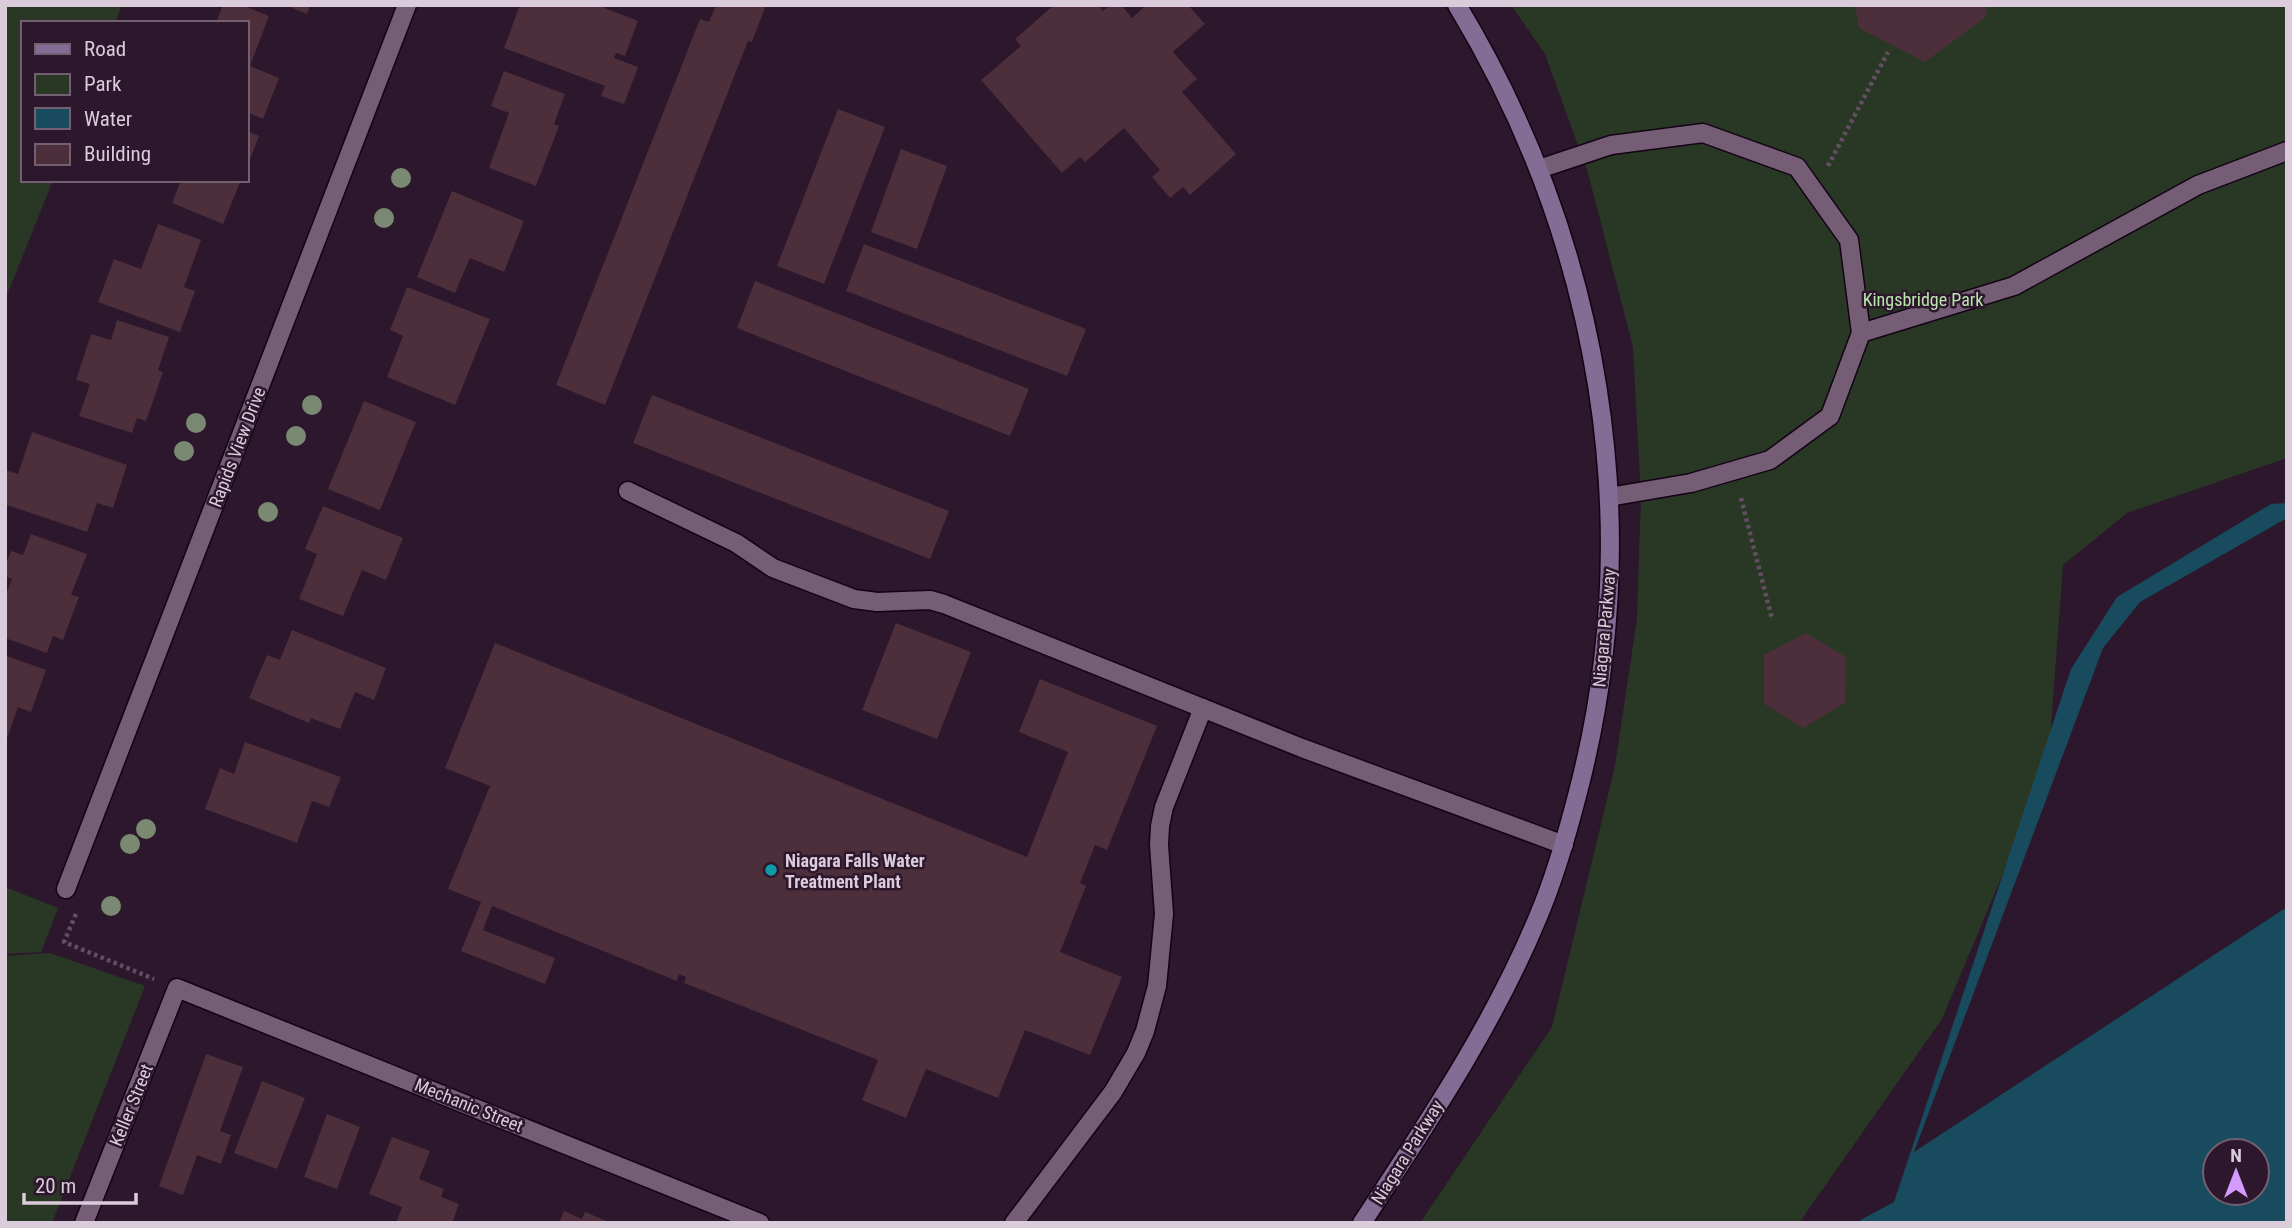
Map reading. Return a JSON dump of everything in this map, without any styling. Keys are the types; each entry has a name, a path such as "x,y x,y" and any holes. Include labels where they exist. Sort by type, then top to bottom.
{"main road":[{"name":"Niagara Parkway","path":"1362,1223 1413,1145 1505,990 1539,915 1564,845 1589,751 1603,666 1611,584 1609,497 1599,395 1588,333 1572,270 1539,169 1501,85 1457,5"}],"street":[{"name":"Rapids View Drive","path":"66,889 407,5"},
{"path":"1539,169 1611,145 1703,134 1797,167 1849,240 1861,333 1830,416 1770,460 1691,483 1609,497"},
{"path":"1861,333 2014,286 2198,185 2287,151"},
{"path":"628,491 736,543 773,568 793,576 865,601 916,600 944,604 1302,748 1564,845"},
{"path":"1014,1223 1113,1092 1136,1053 1145,1031 1157,986 1164,914 1160,826 1164,807 1203,708"},
{"name":"Keller Street","path":"84,1223 177,988"},
{"name":"Mechanic Street","path":"177,988 760,1223"}],"path":[{"path":"1814,191 1888,52"},
{"path":"1734,470 1772,619"},
{"path":"66,889 83,898 64,942 177,988"}],"green space":[{"path":"5,5 122,5 116,21 21,21 21,182 52,182 5,300"},
{"name":"Kingsbridge Park","path":"1511,5 2287,5 2287,458 2127,513 2063,565 2048,766 1942,1019 1799,1223 1420,1223 1552,1027 1615,766 1637,619 1641,496 1633,347 1588,173 1545,54"},
{"path":"5,887 58,908 41,952 5,954"},
{"path":"50,953 145,986 52,1223 5,1223 5,956"}],"water":[{"path":"2287,503 2287,518 2140,602 2103,648 1914,1152 2287,907 2287,1223 1855,1223 1894,1202 2071,669 2117,597 2271,504"}],"building":[{"path":"223,5 242,5 269,16 250,66 279,78 263,119 248,112 248,21 217,21"},
{"path":"285,5 310,5 307,14"},
{"path":"520,5 597,5 638,21 625,56 616,53 614,58 638,67 624,104 601,96 605,86 504,48"},
{"path":"716,5 766,5 752,42 748,41 605,405 556,385 700,19 709,22"},
{"path":"1054,5 1098,5 1103,11 1110,5 1121,5 1132,18 1146,5 1188,5 1205,24 1173,52 1197,79 1182,92 1236,154 1190,195 1183,187 1170,198 1152,177 1160,170 1124,128 1085,162 1080,157 1062,173 981,80 1021,46 1015,39"},
{"path":"1855,5 1985,5 1987,16 1925,62 1859,28"},
{"path":"504,71 565,94 554,124 559,126 536,186 489,168 509,113 491,106"},
{"path":"838,109 885,127 824,284 777,266"},
{"path":"248,131 259,136 248,164"},
{"path":"901,149 947,166 917,249 871,232"},
{"path":"180,182 240,182 223,224 172,203"},
{"path":"452,191 524,221 504,272 470,258 455,293 417,277"},
{"path":"158,224 201,240 184,287 195,291 180,332 98,302 114,259 141,269"},
{"path":"864,244 1086,329 1067,376 846,291"},
{"path":"755,281 1029,389 1010,436 737,328"},
{"path":"407,287 490,319 455,405 387,377 403,336 390,330"},
{"path":"117,320 169,337 158,370 163,372 146,421 137,418 132,433 79,416 90,384 76,380 91,334 111,340"},
{"path":"652,395 949,511 930,559 633,443"},
{"path":"364,401 416,422 380,510 328,489"},
{"path":"32,432 127,465 113,508 97,503 87,532 7,505 5,470 18,474"},
{"path":"323,506 403,538 386,580 362,570 343,616 299,599 317,554 305,549"},
{"path":"31,534 87,554 71,595 79,597 63,640 53,636 47,653 5,638 5,597 12,579 5,576 5,567 11,551 23,555"},
{"path":"896,623 971,652 937,739 862,710"},
{"path":"292,630 386,668 374,700 355,692 340,729 311,718 309,723 249,698 267,655 280,660"},
{"path":"1806,633 1846,657 1845,703 1803,728 1764,704 1764,655"},
{"name":"Niagara Falls Water Treatment Plant","path":"495,643 1027,857 1068,752 1019,732 1040,679 1157,726 1107,850 1095,845 1080,883 1086,886 1060,952 1122,977 1090,1055 1025,1030 998,1098 926,1069 906,1118 862,1100 878,1060 684,983 686,977 679,974 677,981 492,906 483,930 555,958 545,984 461,951 481,902 448,889 490,786 445,768"},
{"path":"7,656 46,670 31,712 18,707 6,741"},
{"path":"245,742 341,777 329,807 312,801 297,843 205,809 220,768 234,774"},
{"path":"206,1054 243,1067 220,1131 231,1135 221,1164 197,1155 183,1195 159,1186"},
{"path":"262,1081 305,1098 277,1169 234,1153"},
{"path":"327,1114 360,1127 337,1189 304,1177"},
{"path":"392,1137 430,1151 419,1179 444,1189 441,1197 459,1204 452,1223 396,1223 402,1207 369,1194"},
{"path":"564,1211 582,1219 585,1212 612,1223 559,1223"}],"place":[{"name":"Niagara Falls Water Treatment Plant","path":"771,870"}]}
